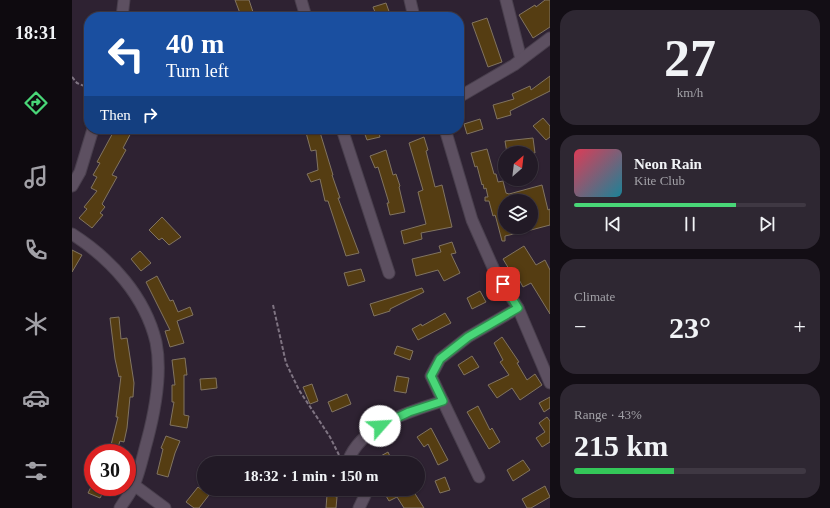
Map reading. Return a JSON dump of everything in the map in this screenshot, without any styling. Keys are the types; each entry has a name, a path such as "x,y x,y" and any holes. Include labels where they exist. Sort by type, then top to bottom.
{"street":[{"path":"123,12 124,0"},
{"path":"301,0 305,12"},
{"path":"410,0 413,12"},
{"path":"506,0 521,59"},
{"path":"464,94 521,59 550,38"},
{"path":"72,186 80,172 91,134"},
{"path":"344,134 389,273"},
{"path":"446,134 472,220 495,272 518,308 550,383"},
{"path":"72,234 98,253 132,288 144,312 156,342 158,381 154,416 136,478"},
{"path":"479,477 431,376 440,359 468,337 518,308"},
{"path":"351,456 353,448 380,426 409,412 443,401"},
{"path":"136,486 165,508"},
{"path":"120,508 127,496"},
{"path":"359,508 365,496"}],"path":[{"path":"72,77 77,83 84,86"},
{"path":"273,304 286,363 299,390 330,437 340,456"}],"building":[{"path":"235,0 249,0 253,12 240,12"},
{"path":"545,0 550,0 550,27 533,38 519,15 535,5 536,7"},
{"path":"386,3 389,12 375,12 373,7"},
{"path":"487,18 502,62 488,67 472,23"},
{"path":"550,76 550,91 510,111 511,115 497,119 493,105 514,99 512,94 530,86 531,90"},
{"path":"543,118 550,126 550,137 546,140 533,126"},
{"path":"480,119 483,129 467,134 464,124"},
{"path":"112,134 130,134 123,148 126,150 112,175 117,177 102,204 105,207 100,213 103,215 92,228 79,218 87,209 84,207 97,191 91,188 97,177 93,175 100,163 97,162"},
{"path":"306,134 321,134 340,198 338,198 359,253 346,256 328,201 325,201 320,179 311,182 307,174 318,170 316,150 311,151"},
{"path":"365,134 379,134 380,137 367,140"},
{"path":"424,137 435,187 442,185 452,227 421,233 422,239 404,244 401,231 426,224 418,192 423,190 409,143"},
{"path":"533,138 534,146 506,146 505,141"},
{"path":"487,149 494,174 496,174 498,186 504,186 506,193 509,194 498,194 498,226 495,215 493,216 489,201 485,201 485,197 488,197 486,188 484,189 483,184 482,185 477,166 475,167 471,153"},
{"path":"386,150 393,175 396,174 400,186 405,212 390,215 387,203 389,203 378,167 375,168 370,156"},
{"path":"542,185 548,210 550,209 550,225 538,228 538,194 509,194"},
{"path":"162,217 181,237 169,245 162,238 159,240 149,230"},
{"path":"500,234 514,234 505,236 505,241 502,241"},
{"path":"452,242 456,253 451,254 460,273 444,281 438,270 416,276 412,259 441,252 439,246"},
{"path":"524,246 536,265 545,260 550,270 550,314 531,283 523,287 515,272 512,274 503,259"},
{"path":"72,250 82,255 72,272"},
{"path":"140,251 151,263 141,271 131,259"},
{"path":"361,269 365,281 348,286 344,273"},
{"path":"157,276 170,301 173,300 178,312 190,307 193,315 177,321 184,343 170,347 165,331 170,330 146,282"},
{"path":"422,288 424,292 390,309 390,311 374,316 370,304"},
{"path":"480,291 486,302 472,309 467,298"},
{"path":"445,313 451,323 418,340 412,329 421,324 422,326"},
{"path":"119,317 121,339 127,338 134,383 133,397 130,397 124,442 120,441 119,444 111,444 118,417 116,417 121,376 119,377 115,359 110,318"},
{"path":"502,337 519,362 517,363 527,380 535,374 542,385 520,400 512,388 497,398 488,385 509,375 500,362 503,360 494,343"},
{"path":"397,346 413,351 410,360 394,354"},
{"path":"472,356 479,367 464,375 458,365"},
{"path":"185,358 187,375 184,375 184,415 189,416 187,428 170,425 174,402 172,402 172,385 175,385 172,360"},
{"path":"397,376 409,378 406,393 394,391"},
{"path":"216,378 217,388 201,390 200,379"},
{"path":"312,384 318,401 310,404 303,387"},
{"path":"347,394 351,404 332,412 328,402"},
{"path":"550,397 550,408 544,412 539,403"},
{"path":"478,406 490,430 492,428 500,442 489,449 467,412"},
{"path":"547,417 550,421 550,442 542,447 536,438 545,432 539,423"},
{"path":"431,428 448,460 438,465 428,444 424,447 417,437"},
{"path":"166,436 180,441 168,477 157,474 163,449 161,448"},
{"path":"388,452 390,456 381,456"},
{"path":"523,460 530,470 513,481 507,470"},
{"path":"445,477 450,490 440,493 435,481"},
{"path":"545,486 550,497 531,508 527,508 522,499"},
{"path":"197,488 197,496 208,496 199,508 194,508 186,502"},
{"path":"327,496 337,497 336,508 326,508"},
{"path":"386,496 416,496 424,508 404,508 397,497 389,501"}],"route":[{"path":"380,426 409,412 443,401 431,376 440,359 468,337 518,308 503,284"}]}
